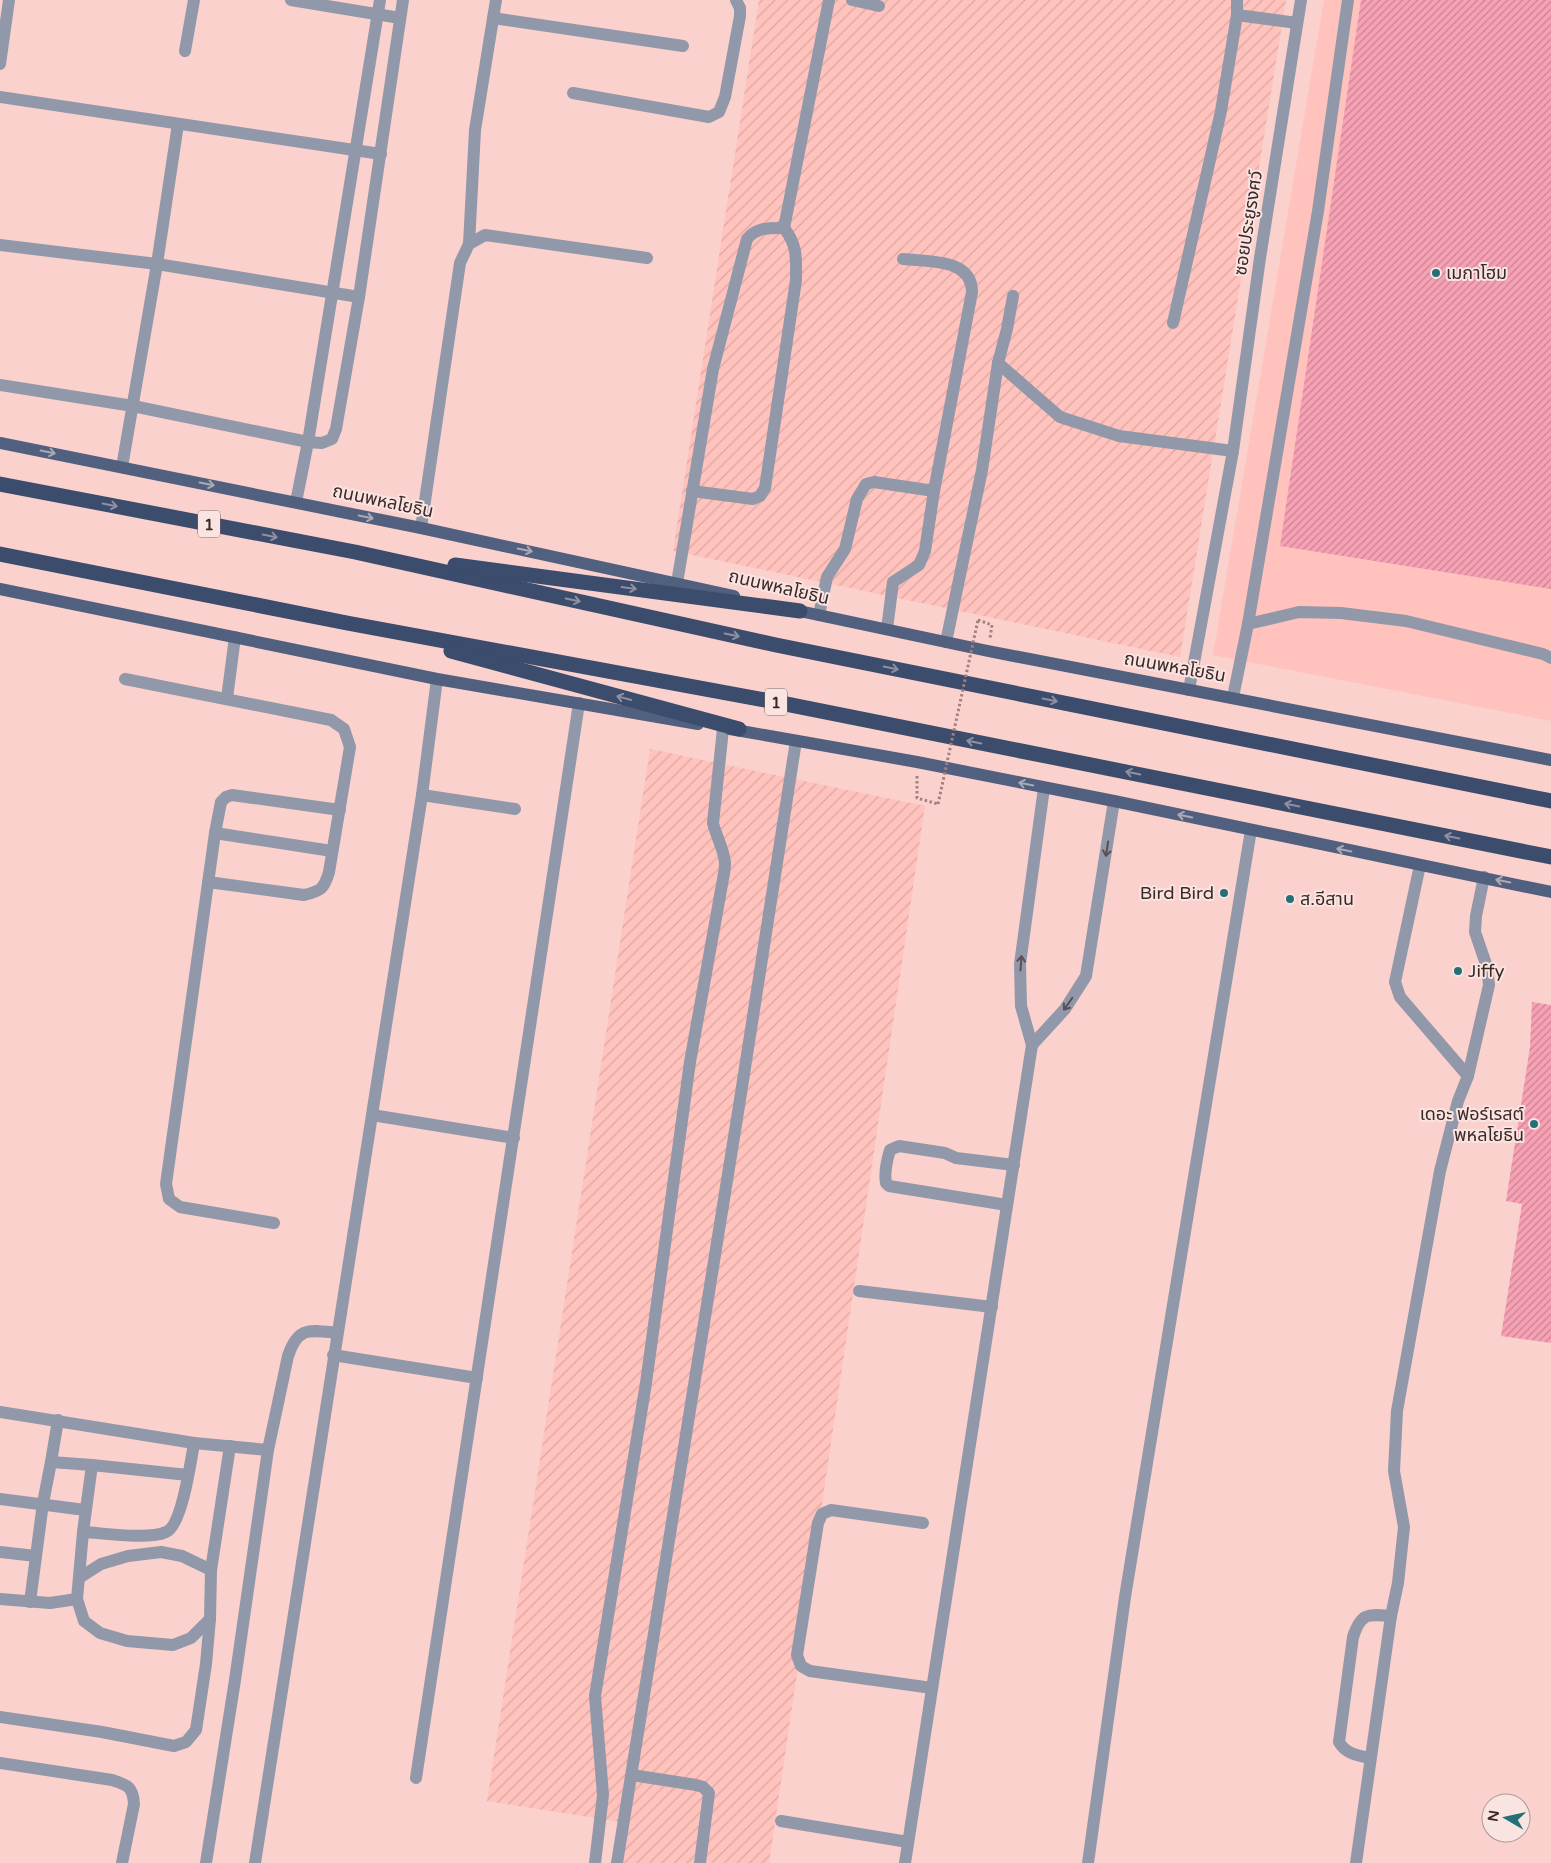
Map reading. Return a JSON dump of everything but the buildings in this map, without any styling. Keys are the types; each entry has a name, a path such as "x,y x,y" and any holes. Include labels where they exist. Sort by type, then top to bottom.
{"highway":[{"name":"1","path":"0,484 355,552 786,647 1551,800"},
{"path":"355,552 800,611"},
{"name":"1","path":"0,554 347,623 781,703 1551,857"},
{"path":"347,623 739,729"}],"main road":[{"name":"ถนนพหลโยธิน","path":"0,443 421,528 988,651 1551,760"},
{"name":"1","path":"0,589 437,679 723,729 739,729 917,762 1551,892"}],"street":[{"path":"0,64 9,0"},
{"path":"185,51 194,0"},
{"path":"291,0 400,18"},
{"path":"296,502 308,442 380,0"},
{"path":"0,385 133,406 308,442 322,443 332,439 336,429 359,298 403,0"},
{"path":"421,528 460,263 469,244 475,130 496,0"},
{"path":"573,93 709,116 720,112 725,98 740,16 740,8 736,0"},
{"path":"784,228 829,0"},
{"path":"852,0 879,6"},
{"path":"1173,323 1221,112 1238,0"},
{"name":"ซอยประยูรงศว์","path":"1189,690 1233,451 1260,258 1301,0"},
{"path":"1233,697 1248,624 1318,212 1348,0"},
{"path":"1237,16 1297,24"},
{"path":"493,18 683,46"},
{"path":"0,97 381,154"},
{"path":"122,467 157,264 178,124"},
{"path":"677,583 713,369 747,239 753,232 764,228 784,228"},
{"path":"692,491 753,499 760,496 766,488 796,280 796,258 793,239 784,228"},
{"path":"469,244 485,235 647,258"},
{"path":"0,245 157,264 359,298"},
{"path":"887,629 893,582 919,565 925,552 934,491 972,292 972,282 967,274 954,265 903,259"},
{"path":"946,642 982,470 998,363 1013,296"},
{"path":"998,363 1060,417 1119,436 1233,451"},
{"path":"820,615 827,577 844,549 857,499 866,484 874,482 934,491"},
{"path":"1248,624 1299,612 1341,613 1406,621 1543,654 1551,658"},
{"path":"227,698 235,637"},
{"path":"125,679 331,720 344,729 350,747 326,884 319,892 304,896 208,882"},
{"path":"255,1863 422,795 437,679"},
{"path":"416,1778 579,703"},
{"path":"595,1863 602,1795 595,1696 646,1383 690,1062 723,879 725,863 722,849 716,836 714,823 723,729"},
{"path":"618,1863 740,1106 796,741"},
{"path":"905,1863 1032,1045 1021,1006 1020,964 1044,788"},
{"path":"274,1223 180,1207 170,1199 166,1184 215,832 221,802 226,797 232,795 340,810"},
{"path":"422,795 515,809"},
{"path":"1032,1045 1065,1009 1086,976 1114,801"},
{"path":"1088,1863 1125,1597 1251,830"},
{"path":"215,832 332,851"},
{"path":"1420,866 1395,982 1400,997 1468,1076"},
{"path":"1356,1863 1391,1616 1398,1583 1404,1527 1394,1471 1397,1411 1440,1171 1458,1101 1468,1076 1489,984 1487,967 1475,932 1476,916 1484,877"},
{"path":"372,1115 514,1138"},
{"path":"1007,1205 889,1186 885,1179 888,1157 890,1150 899,1146 945,1153 956,1158 1014,1165"},
{"path":"859,1291 992,1308"},
{"path":"206,1863 235,1680 268,1450 288,1356 292,1345 300,1336 310,1330 337,1332"},
{"path":"333,1355 477,1378"},
{"path":"0,1412 194,1443 268,1450"},
{"path":"30,1602 58,1420"},
{"path":"83,1532 155,1536 169,1532 178,1519 194,1443"},
{"path":"0,1716 102,1732 174,1746 186,1742 196,1730 206,1664 210,1619 211,1570 230,1446"},
{"path":"51,1462 188,1475"},
{"path":"92,1465 85,1510 77,1599 84,1621 100,1633 127,1641 173,1645 191,1638 210,1619"},
{"path":"0,1499 44,1503 85,1510"},
{"path":"923,1523 831,1510 822,1514 818,1523 797,1655 801,1666 810,1671 932,1688"},
{"path":"0,1552 36,1556"},
{"path":"79,1578 101,1564 128,1556 161,1552 182,1556 211,1570"},
{"path":"0,1599 50,1604 77,1599"},
{"path":"1370,1758 1352,1754 1343,1749 1339,1742 1353,1637 1362,1618 1371,1615 1391,1616"},
{"path":"0,1763 112,1780 127,1785 134,1794 134,1804 122,1863"},
{"path":"632,1775 696,1784 703,1787 709,1793 700,1863"},
{"path":"781,1821 908,1842"}],"path":[{"path":"917,762 917,798 938,804 978,620 992,625 988,651"}],"shaded area":[{"path":"759,0 1286,0 1180,657 673,551"},
{"name":"เมกาโฮม","path":"1324,0 1551,0 1551,721 1213,655"},
{"path":"650,749 925,806 769,1863 614,1863 620,1822 487,1801"}],"place":[{"name":"เมกาโฮม","path":"1436,273"},
{"name":"Bird Bird","path":"1224,893"},
{"name":"ส.อีสาน","path":"1290,899"},
{"name":"Jiffy","path":"1458,971"},
{"name":"เดอะ ฟอร์เรสต์ พหลโยธิน","path":"1534,1124"}]}
